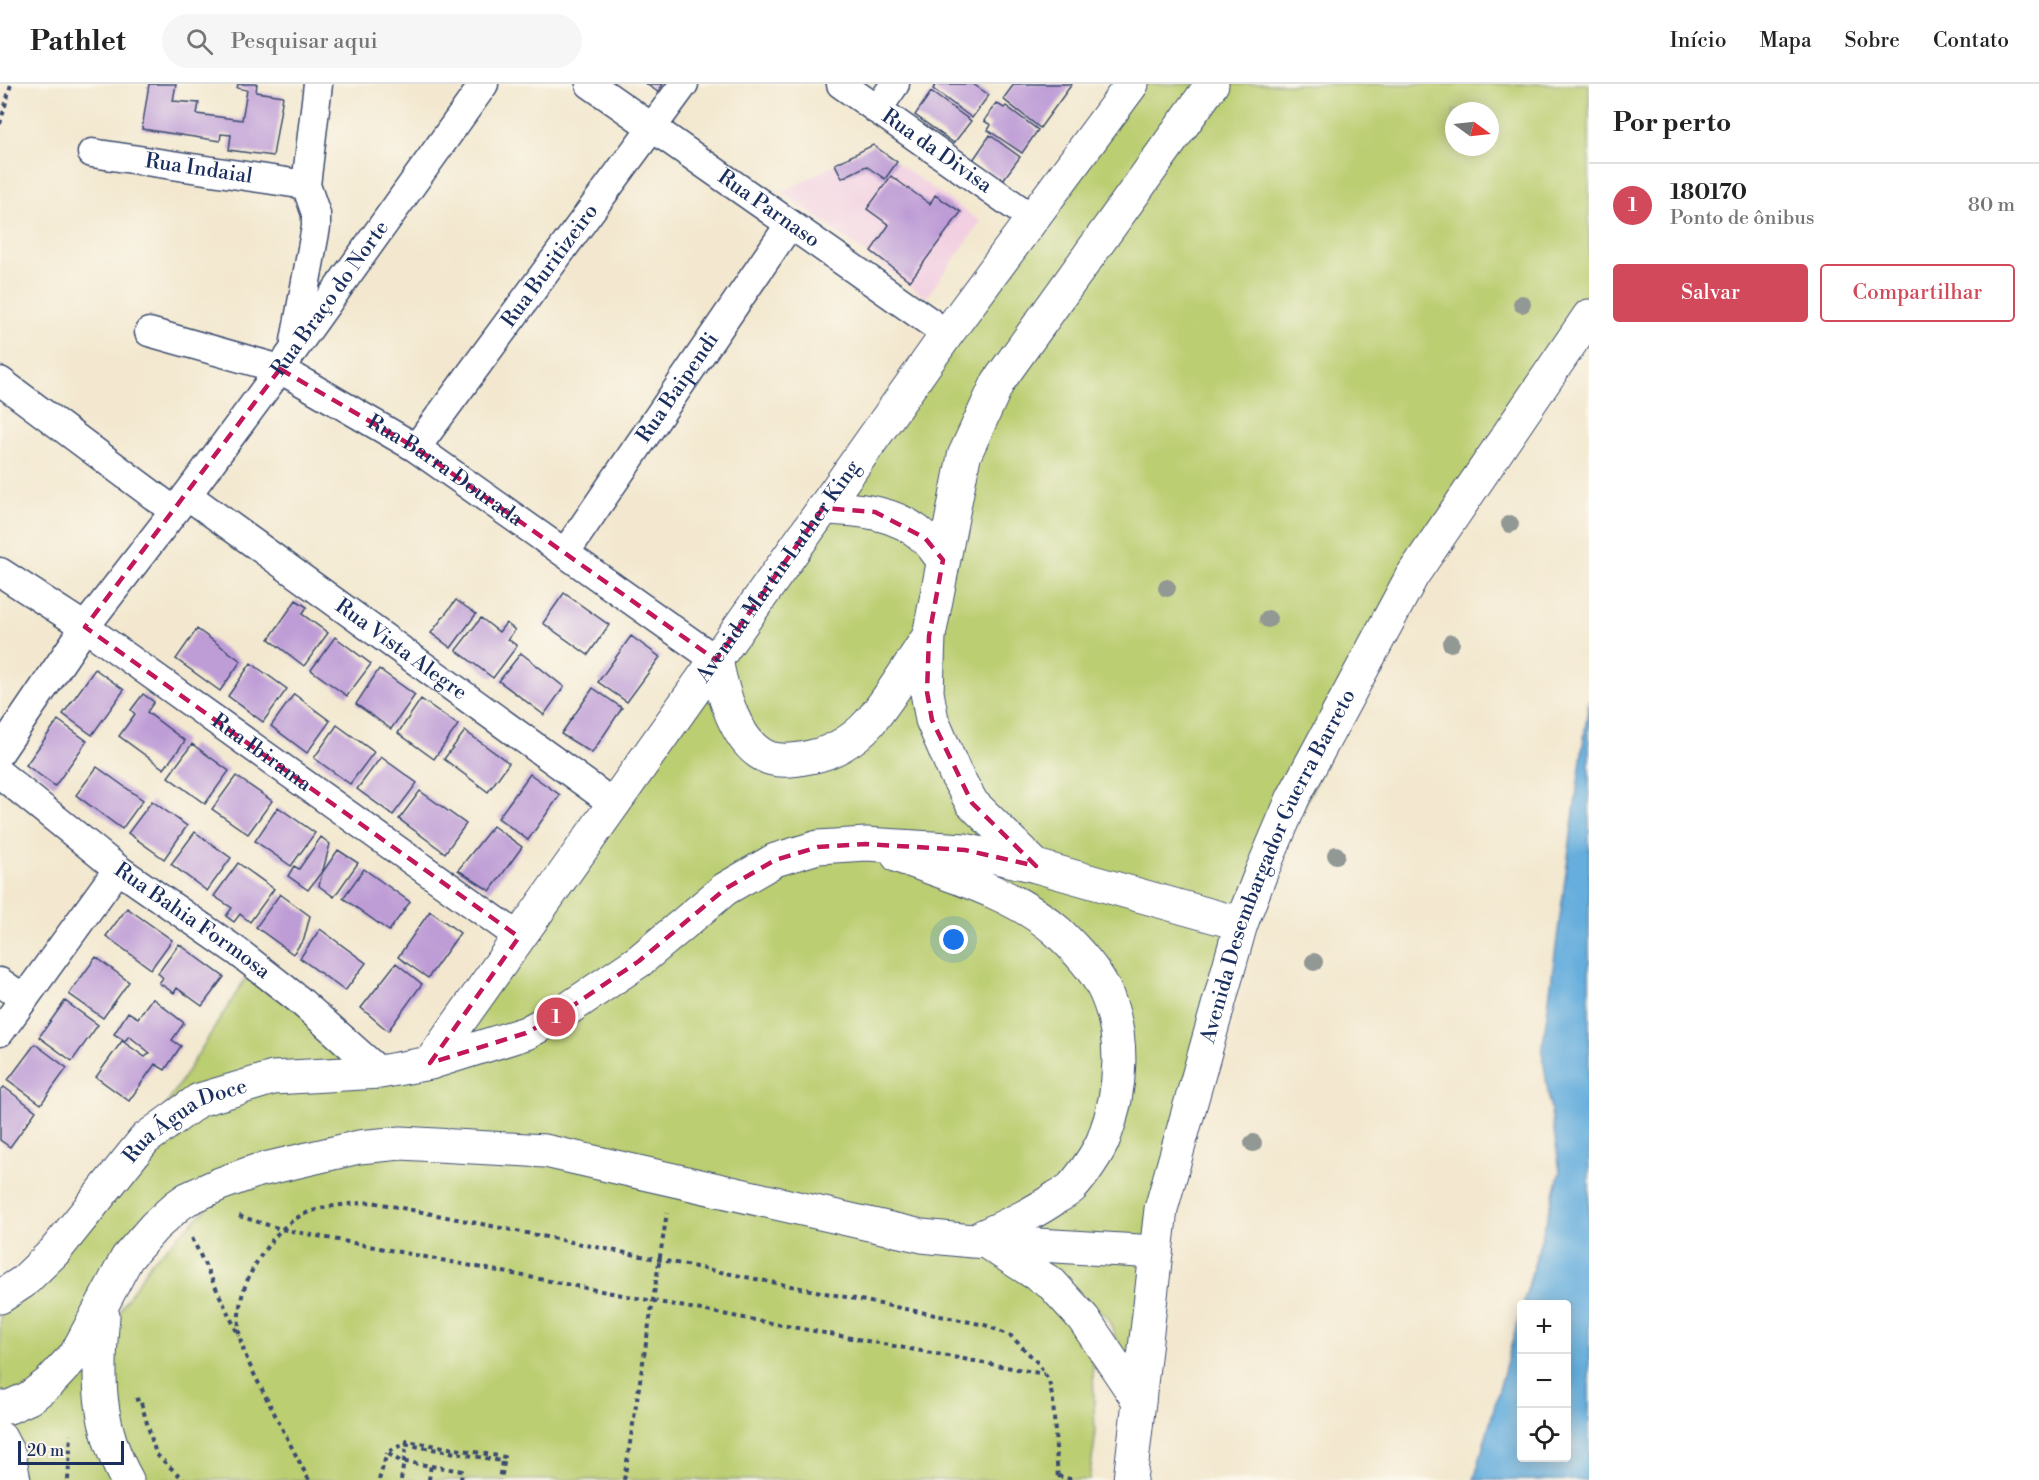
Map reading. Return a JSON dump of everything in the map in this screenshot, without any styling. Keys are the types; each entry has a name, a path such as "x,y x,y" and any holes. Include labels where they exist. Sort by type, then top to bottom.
{"main road":[{"name":"Avenida Martin Luther King","path":"430,1063 947,334 1132,84"},
{"path":"1036,866 972,803 955,773 932,720 927,692 929,636 964,456 998,382 1212,84"},
{"name":"Avenida Desembargador Guerra Barreto","path":"1130,1480 1161,1209 1241,924 1260,873 1293,798 1412,576 1589,316"},
{"path":"823,508 875,512 893,518 925,538 943,560"},
{"path":"716,660 719,678 736,726 750,745 769,758 793,761 819,756 847,742 868,724 929,636"},
{"path":"866,844 988,891 1040,918 1058,932 1086,962 1103,987 1112,1010 1119,1036 1118,1063 1115,1101 1104,1140 1071,1188 1035,1213 978,1241"},
{"name":"Rua Água Doce","path":"0,1296 23,1282 54,1252 146,1139 199,1100 273,1078 380,1072 430,1063 526,1033 556,1017 639,960 725,889 775,860 818,847 866,844 965,850 1036,866 1241,924"},
{"path":"0,1407 9,1407 29,1398 49,1383 76,1354 127,1258 154,1227 182,1203 220,1184 256,1171 359,1147 401,1143 545,1151 922,1236 1156,1252"},
{"path":"978,1241 1052,1284 1083,1318 1139,1401"},
{"path":"105,1300 99,1356 101,1410 114,1456 127,1480"},
{"path":"0,1438 9,1455 14,1480"}],"street":[{"path":"287,360 316,227 316,214 306,185 318,84"},
{"name":"Rua Braço do Norte","path":"0,752 85,627 287,360 484,84"},
{"name":"Rua Parnaso","path":"590,84 947,334"},
{"name":"Rua Buritizeiro","path":"416,448 684,84"},
{"name":"Rua da Divisa","path":"841,84 1033,219"},
{"path":"877,110 895,84"},
{"name":"Rua Indaial","path":"92,153 306,185"},
{"name":"Rua Baipendi","path":"565,553 790,224"},
{"name":"Rua Barra Dourada","path":"149,332 287,360 416,448 716,660"},
{"path":"0,381 181,503"},
{"name":"Rua Vista Alegre","path":"181,503 614,804"},
{"name":"Rua Ibirama","path":"0,572 85,627 519,937"},
{"name":"Rua Bahia Formosa","path":"0,774 118,869 238,952 298,999 380,1072"},
{"path":"0,1032 118,869"},
{"path":"0,982 24,999"}],"path":[{"path":"0,124 11,84"},
{"path":"624,1480 672,1180"},
{"path":"309,1480 251,1369 239,1333 243,1291 249,1275 271,1240 281,1229 309,1211 330,1206 372,1202 985,1325 1011,1336 1038,1363 1045,1374 1049,1381 1053,1401 1058,1478 1074,1480"},
{"path":"182,1203 281,1229 1045,1374"},
{"path":"182,1203 244,1348"},
{"path":"400,1480 406,1442 504,1459 500,1480"},
{"path":"379,1480 387,1453 403,1444 502,1461 500,1480"},
{"path":"387,1453 400,1461 462,1471 462,1480"},
{"path":"429,1480 431,1464 465,1469 462,1480"}],"highlighted area":[{"path":"280,369 416,448 716,660 823,508 875,512 925,538 943,560 929,636 927,692 932,720 972,803 1036,866 965,850 866,844 818,847 775,860 725,889 639,961 556,1017 526,1033 430,1063 519,937 85,627"}],"shaded area":[{"path":"872,145 981,222 926,298 782,192"}],"green space":[{"path":"1132,84 1589,84 1589,315 1412,576 1217,994 1139,1401 1108,1318 1071,1287 1092,1330 1095,1440 1089,1480 0,1480 0,1297 145,1139 250,971 380,1072 430,1063","holes":["210,1206 152,1261 123,1305 99,1356 133,1239"]}],"water":[{"path":"1589,700 1589,1480 1474,1480 1517,1324 1517,1462 1571,1462 1571,1300 1524,1300 1560,1172 1542,1051"}],"building":[{"path":"149,84 176,84 173,101 199,103 197,114 242,120 247,90 237,88 238,84 257,84 256,92 283,96 273,156 229,150 231,135 221,134 220,141 142,129"},
{"path":"646,84 663,84 658,92"},
{"path":"936,84 973,84 989,95 972,118 933,89"},
{"path":"1014,84 1072,84 1040,128 1003,99"},
{"path":"931,92 971,121 954,143 915,115"},
{"path":"996,103 1004,108 1006,106 1038,130 1022,153 988,130 991,125 984,121"},
{"path":"990,135 1020,157 1003,180 973,160"},
{"path":"873,145 897,162 885,179 866,166 842,178 835,164"},
{"path":"891,176 930,204 935,195 961,212 910,281 871,251 889,225 867,209"},
{"path":"564,593 609,625 588,655 543,623"},
{"path":"296,600 307,607 302,614 328,633 304,666 269,639"},
{"path":"456,600 476,614 451,648 431,633"},
{"path":"481,618 499,632 506,623 515,630 508,639 517,646 493,678 456,650"},
{"path":"197,629 241,661 220,691 176,659"},
{"path":"631,636 660,657 627,702 598,682"},
{"path":"335,637 371,664 347,696 311,670"},
{"path":"521,653 564,687 544,715 499,681"},
{"path":"251,663 287,689 263,722 228,696"},
{"path":"95,669 124,690 92,735 63,714"},
{"path":"379,669 415,695 391,729 356,704"},
{"path":"593,688 622,708 592,753 561,734"},
{"path":"143,694 154,702 147,712 185,741 164,769 119,736 135,714 131,710"},
{"path":"294,694 330,721 307,753 271,726"},
{"path":"421,699 458,725 434,759 398,733"},
{"path":"58,720 87,741 55,786 26,765"},
{"path":"337,725 374,752 350,784 314,758"},
{"path":"465,731 509,763 488,792 444,759"},
{"path":"192,744 229,771 205,804 168,777"},
{"path":"381,757 417,783 393,815 357,789"},
{"path":"97,767 143,800 122,829 76,795"},
{"path":"530,774 560,795 528,840 498,818"},
{"path":"236,776 272,801 248,834 212,809"},
{"path":"420,791 466,824 445,853 399,819"},
{"path":"152,801 187,826 164,859 128,833"},
{"path":"278,807 315,833 291,866 255,841"},
{"path":"493,826 522,847 490,891 458,870"},
{"path":"195,832 231,858 207,891 171,864"},
{"path":"321,837 330,844 323,870 308,890 288,876 294,866 299,869"},
{"path":"338,850 358,863 334,897 319,886 322,873"},
{"path":"238,863 274,889 250,922 240,914 234,922 226,916 232,908 214,896"},
{"path":"364,869 410,902 389,931 343,898"},
{"path":"280,894 310,916 304,939 293,954 256,927"},
{"path":"127,908 172,940 151,969 106,936"},
{"path":"430,911 460,933 428,978 398,957"},
{"path":"320,929 366,963 345,991 300,958"},
{"path":"179,944 224,977 202,1006 177,988 174,993 159,983 163,978 158,973"},
{"path":"96,957 129,982 103,1018 69,994"},
{"path":"396,963 422,984 388,1031 361,1008"},
{"path":"152,998 184,1023 172,1040 181,1046 165,1070 155,1064 129,1101 96,1077 122,1041 145,1057 150,1053 129,1036 125,1041 114,1034 128,1012 138,1018"},
{"path":"65,1001 98,1025 72,1061 39,1037"},
{"path":"35,1044 67,1068 41,1104 8,1080"},
{"path":"4,1087 36,1111 10,1147 0,1140 0,1091"}],"place":[{"name":"180170","path":"556,1017"}]}
